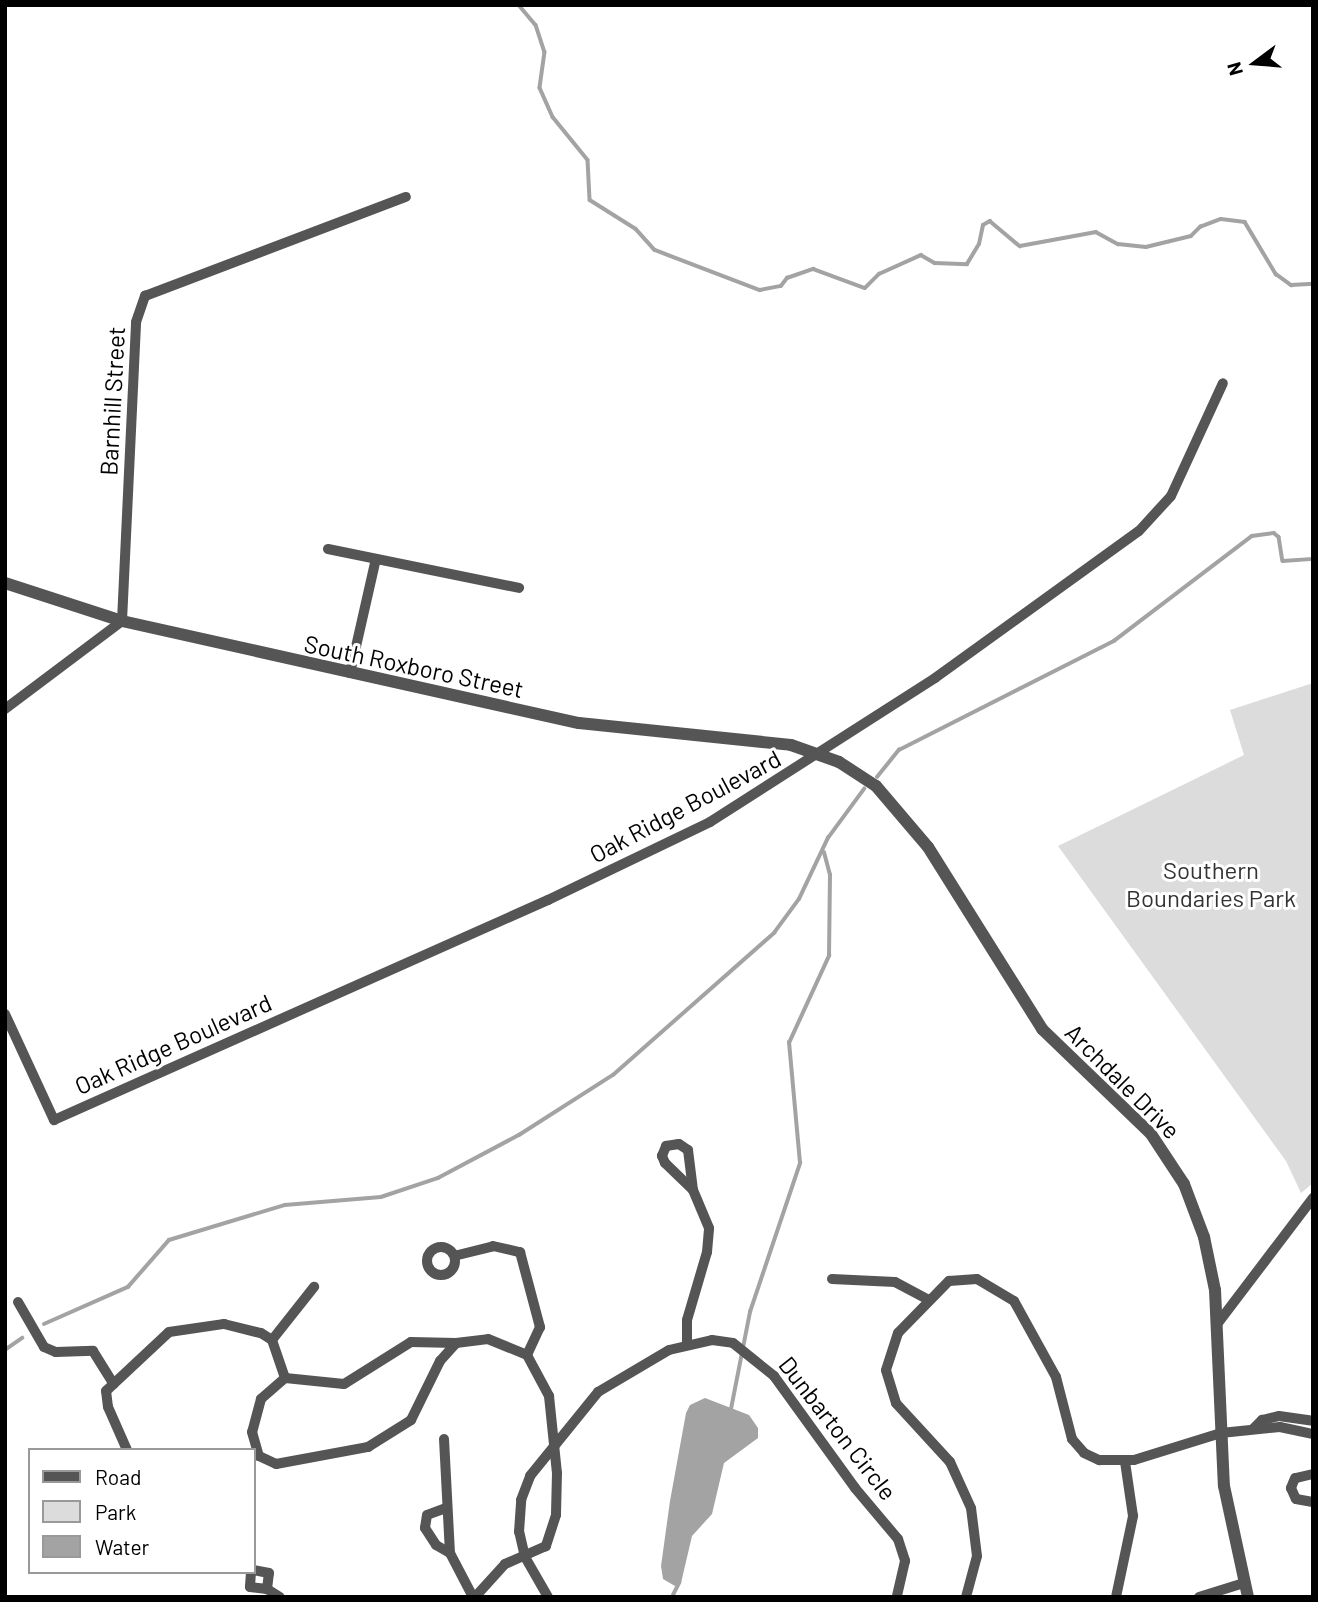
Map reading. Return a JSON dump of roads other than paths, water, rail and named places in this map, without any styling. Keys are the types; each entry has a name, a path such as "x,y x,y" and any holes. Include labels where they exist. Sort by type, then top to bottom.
{"street":[{"name":"Barnhill Street","path":"122,621 136,322 145,296 406,197"},
{"name":"Oak Ridge Boulevard","path":"5,1014 54,1121 659,847 750,800 1067,585 1152,519 1181,478 1223,383"},
{"path":"328,549 519,588"},
{"path":"350,673 376,559"},
{"name":"South Roxboro Street","path":"5,583 122,621 609,729 774,743 820,754"},
{"path":"5,709 122,621"},
{"name":"Archdale Drive","path":"820,754 868,780 901,811 1042,1029 1164,1149 1184,1184 1204,1237 1218,1322 1226,1503 1248,1597"},
{"path":"687,1343 687,1320 709,1239 708,1217 692,1190"},
{"path":"1218,1322 1313,1198"},
{"path":"458,1255 494,1246 520,1252 540,1327 527,1355"},
{"path":"966,1597 977,1556 971,1508 950,1462 900,1409 887,1380 893,1341 927,1299 949,1280 968,1278 1007,1293 1056,1377 1078,1446 1099,1460 1125,1462 1221,1433 1253,1429 1262,1432 1280,1427 1313,1434"},
{"path":"832,1279 904,1284 927,1299"},
{"path":"272,1340 314,1287"},
{"path":"18,1303 44,1347 56,1352 93,1350 114,1384"},
{"path":"126,1448 105,1398 114,1384 158,1338 178,1328 224,1324 251,1329 272,1340 285,1378"},
{"path":"255,1448 252,1432 261,1399 285,1378 344,1384 411,1342 456,1343 488,1339 527,1355 549,1396 555,1442 556,1515 552,1534 546,1546 495,1572 474,1597 450,1553 444,1439"},
{"path":"256,1451 269,1462 342,1453 389,1438 420,1408 440,1361 456,1343"},
{"name":"Dunbarton Circle","path":"548,1597 525,1557 519,1532 521,1500 530,1476 555,1442 604,1387 640,1363 687,1343 733,1343 774,1376 855,1488 898,1539 905,1561 897,1597"},
{"path":"1253,1429 1262,1420 1279,1416 1313,1421"},
{"path":"1116,1597 1133,1516 1125,1462"},
{"path":"1313,1474 1294,1478 1291,1488 1296,1499 1313,1502"},
{"path":"446,1508 428,1515 425,1528 436,1545 450,1553"},
{"path":"256,1571 269,1573 267,1589"},
{"path":"252,1574 250,1587 267,1589 280,1597"},
{"path":"1199,1597 1244,1583"}],"water":[{"path":"705,1398 749,1415 758,1428 758,1438 724,1463 712,1514 692,1536 681,1583 675,1586 663,1579 661,1566 670,1501 686,1413 690,1405"}],"waterway":[{"path":"519,5 536,25 545,52 540,88 553,117 588,160 590,200 636,229 655,250 760,290 781,286 787,278 813,269 865,288 879,274 921,255 935,263 967,264 979,244 983,225 990,221 1020,246 1096,232 1118,244 1146,247 1191,236 1200,227 1221,219 1245,222 1276,274 1291,285 1313,284"},
{"path":"877,777 899,750 1114,641 1252,536 1274,533 1279,537 1283,561 1313,559"},
{"path":"44,1324 128,1287 169,1240 285,1205 381,1197 438,1178 519,1135 613,1075 774,933 799,899 828,838 864,789"},
{"path":"731,1409 750,1312 800,1163 789,1043 829,956 830,875 824,853"},
{"path":"5,1350 22,1338"},
{"path":"672,1597 679,1583"}],"park label":[{"name":"Southern Boundaries Park","path":"1211,884"}]}
